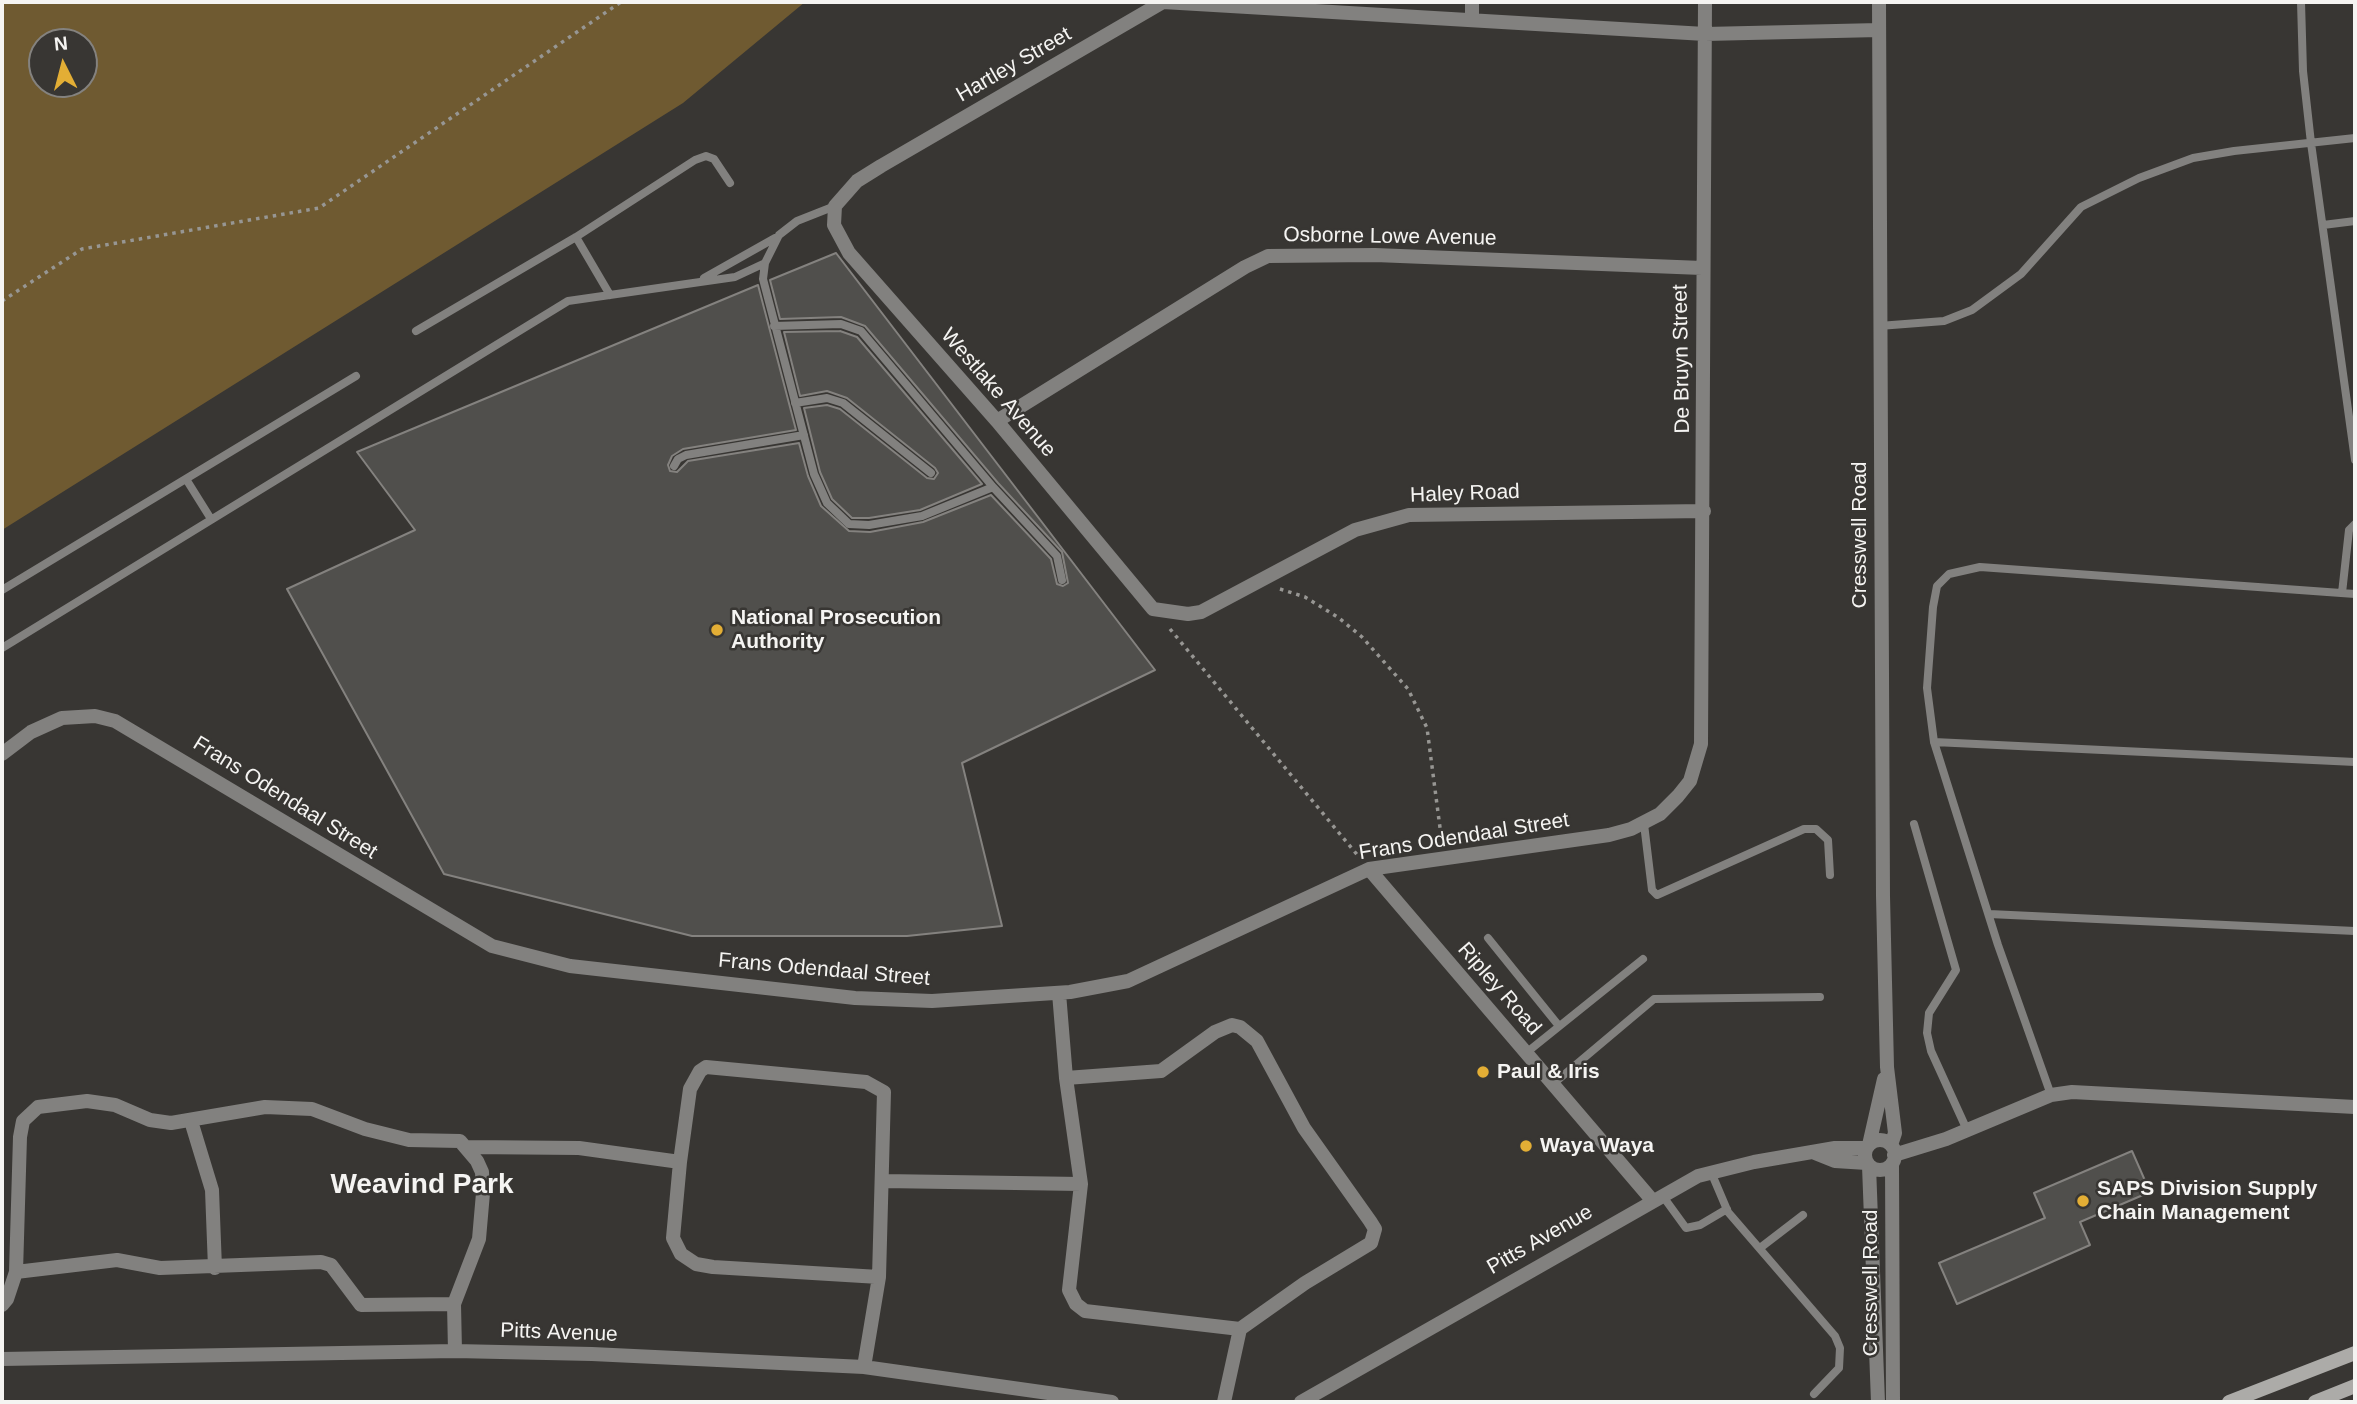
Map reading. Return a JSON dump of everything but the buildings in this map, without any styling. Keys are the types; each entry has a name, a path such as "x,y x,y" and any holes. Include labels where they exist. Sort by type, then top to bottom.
{"main road":[{"path":"2229,1402 2355,1353"},
{"path":"2315,1402 2355,1386"}],"street":[{"name":"Hartley Street","path":"835,206 857,181 873,171 1163,2 1705,34 1879,30"},
{"path":"1472,2 1472,20"},
{"name":"De Bruyn Street","path":"1703,716 1702,268 1705,2"},
{"name":"Cresswell Road","path":"1879,2 1882,76 1880,326 1887,1067 1895,1133 1893,1402"},
{"name":"Westlake Avenue","path":"835,206 834,225 849,253 997,421 1153,609"},
{"name":"Osborne Lowe Avenue","path":"997,421 1245,267 1268,256 1362,255 1702,268"},
{"name":"Haley Road","path":"1153,609 1188,614 1201,612 1354,530 1409,515 1704,511"},
{"name":"Frans Odendaal Street","path":"2,754 43,724 62,718 95,716 115,721 457,928 492,946 534,958 648,976 855,998 932,1001 1059,993 1128,981 1369,869 1609,835 1644,824 1669,806 1690,781 1701,744 1703,716"},
{"name":"Ripley Road","path":"1369,869 1553,1084 1657,1198"},
{"path":"1059,993 1066,1079 1081,1184 1069,1290 1076,1304 1086,1311 1240,1329 1305,1283 1371,1243 1375,1229 1304,1128 1257,1041 1248,1031 1232,1025 1215,1032 1161,1071 1066,1079"},
{"path":"864,1367 879,1277 885,1096 880,1087 866,1082 706,1067 695,1077 690,1089 680,1162 673,1238 681,1254 690,1261 713,1267 879,1277"},
{"name":"Cresswell Road","path":"1878,1402 1868,1155 1887,1067"},
{"path":"1893,1155 1879,1140 1868,1155 1880,1170 1893,1155 1968,1130 2051,1095 2091,1092 2355,1107"},
{"path":"2,1305 7,1299 16,1272 20,1137 23,1121 38,1107 87,1101 115,1105 150,1120 171,1123 265,1107 312,1109 365,1129 409,1140 452,1139 468,1147 579,1148 680,1162"},
{"path":"191,1121 212,1190 215,1268"},
{"path":"455,1351 454,1304 479,1239 483,1193 482,1172 468,1147"},
{"name":"Pitts Avenue","path":"1301,1402 1657,1198 1711,1172 1815,1153 1835,1161 1868,1155"},
{"path":"883,1181 1081,1184"},
{"path":"16,1272 117,1259 160,1268 321,1262 331,1265 361,1305 454,1304"},
{"path":"1224,1402 1240,1329"},
{"name":"Pitts Avenue","path":"2,1359 455,1351 864,1367 1112,1402"}],"lane":[{"path":"2301,2 2303,71 2311,143 2355,460"},
{"path":"1880,326 1944,321 1972,310 2021,274 2081,207 2139,177 2193,158 2355,138"},
{"path":"416,331 576,237 695,160 706,156 715,159 730,183"},
{"path":"698,281 779,235 797,221 835,206"},
{"path":"2323,225 2355,221"},
{"path":"779,235 765,263 763,279 821,494 837,515 849,524 869,525 922,516 993,486"},
{"path":"576,237 610,295"},
{"path":"2,648 568,301 735,277 765,263"},
{"path":"774,326 841,324 862,331 993,486 1058,556 1062,580"},
{"path":"2,590 356,376"},
{"path":"795,403 827,398 843,403 931,472"},
{"path":"674,466 678,459 686,455 804,435"},
{"path":"186,479 211,519"},
{"path":"2342,593 2348,530 2355,524"},
{"path":"2051,1095 1934,742 1927,688 1937,586 1949,574 1980,567 2355,594"},
{"path":"1934,742 2355,762"},
{"path":"1644,824 1652,890 1657,895 1804,829 1816,829 1828,840 1830,875"},
{"path":"1913,824 1956,970 1929,1013 1927,1033 1931,1051 1968,1130"},
{"path":"1989,914 2355,930"},
{"path":"1488,938 1559,1026"},
{"path":"1526,1053 1643,959"},
{"path":"1553,1084 1654,999 1819,997"},
{"path":"1711,1172 1727,1209 1831,1331 1840,1348 1839,1368 1814,1394"},
{"path":"1657,1198 1686,1228 1700,1225 1727,1209"},
{"path":"1760,1248 1803,1215"}],"path":[{"path":"2,301 82,249 319,208 621,2"},
{"path":"1258,583 1305,597 1339,618 1362,637 1408,689 1427,728 1444,859"},
{"path":"1153,609 1369,869"}],"shaded area":[{"path":"2,2 805,2 683,103 2,530"}],"place":[{"name":"National Prosecution Authority","path":"717,630"},
{"name":"Paul & Iris","path":"1483,1072"},
{"name":"Waya Waya","path":"1526,1146"},
{"name":"SAPS Division Supply Chain Management","path":"2083,1201"}],"district":[{"name":"Weavind Park","path":"422,1185"}]}
